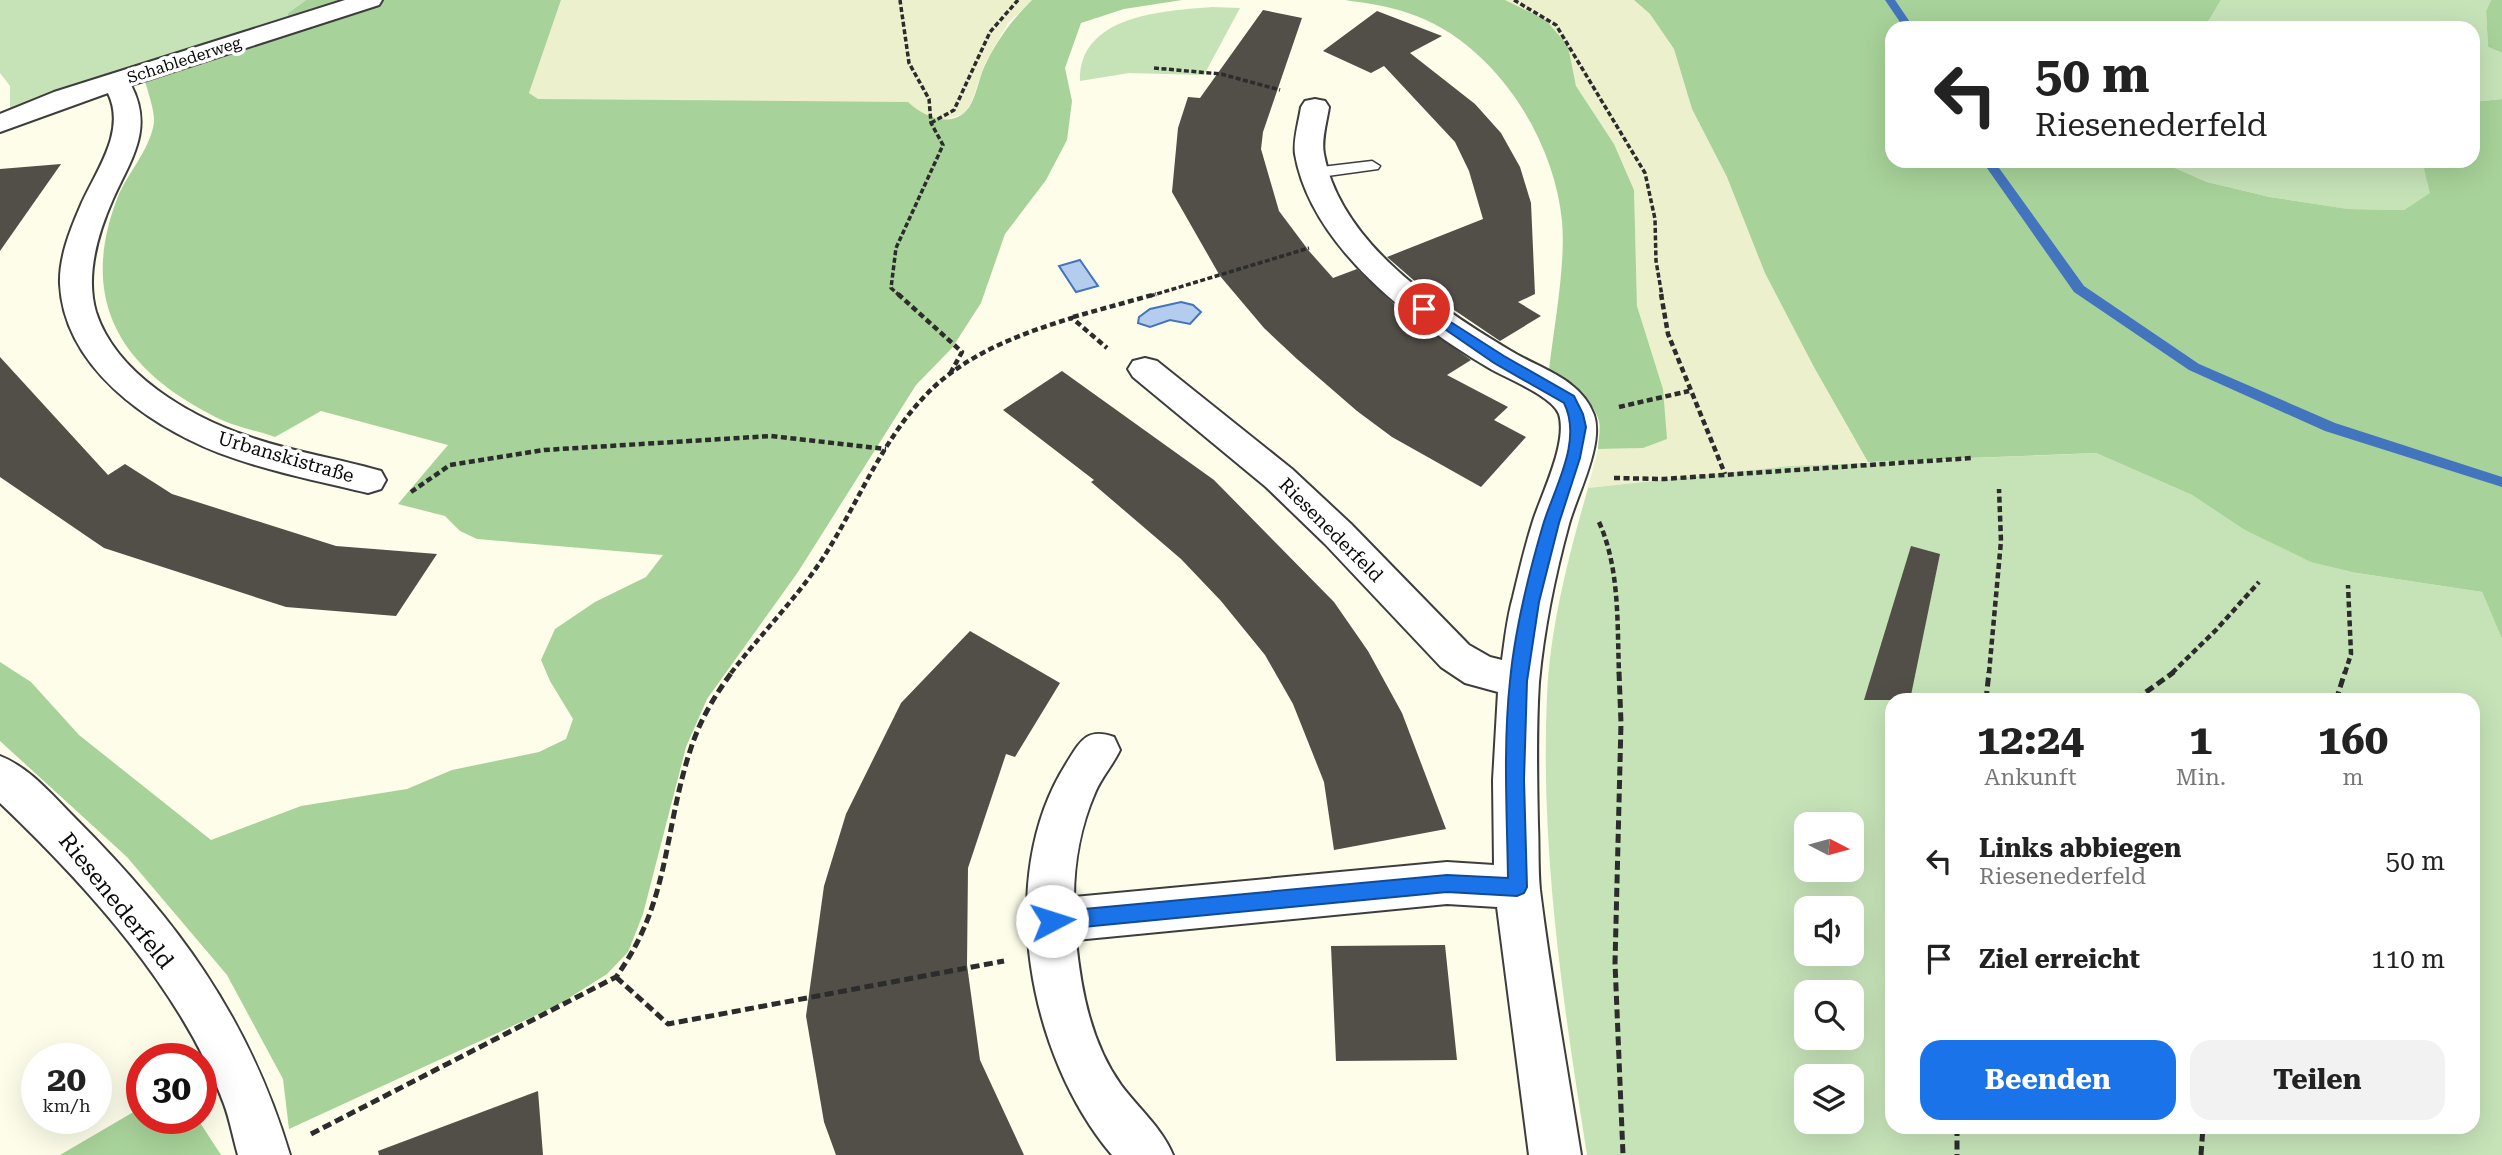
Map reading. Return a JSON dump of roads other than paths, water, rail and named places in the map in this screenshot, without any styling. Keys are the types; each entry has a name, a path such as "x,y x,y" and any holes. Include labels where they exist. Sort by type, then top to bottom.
{"street":[{"name":"Schablederweg","path":"0,124 29,110 370,0"},
{"name":"Urbanskistraße","path":"116,82 127,106 124,140 93,211 81,249 75,284 85,324 98,346 112,368 145,399 191,426 234,445 368,480"},
{"path":"1315,107 1309,152 1314,173 1323,198 1348,236 1409,298 1455,331 1569,400 1579,427 1531,602 1518,681 1515,780 1517,887 1555,1155"},
{"name":"Riesenederfeld","path":"1144,369 1279,478 1338,534 1455,656 1479,671 1518,681"},
{"path":"1099,750 1074,790 1055,852 1052,921 1060,1003 1082,1067 1121,1127 1147,1155"},
{"name":"Riesenederfeld","path":"0,775 48,818 143,926 220,1037 251,1103 264,1155"},
{"path":"1052,921 1447,883 1517,887"}],"lane":[{"path":"1314,173 1372,166"}],"water":[{"path":"1080,260 1098,286 1076,292 1059,266"},
{"path":"1181,302 1193,305 1201,312 1190,324 1170,320 1150,327 1138,323 1139,317 1150,309"}],"waterway":[{"path":"1890,0 1904,21"},
{"path":"1993,168 2079,289 2194,367 2330,427 2502,482"}]}
